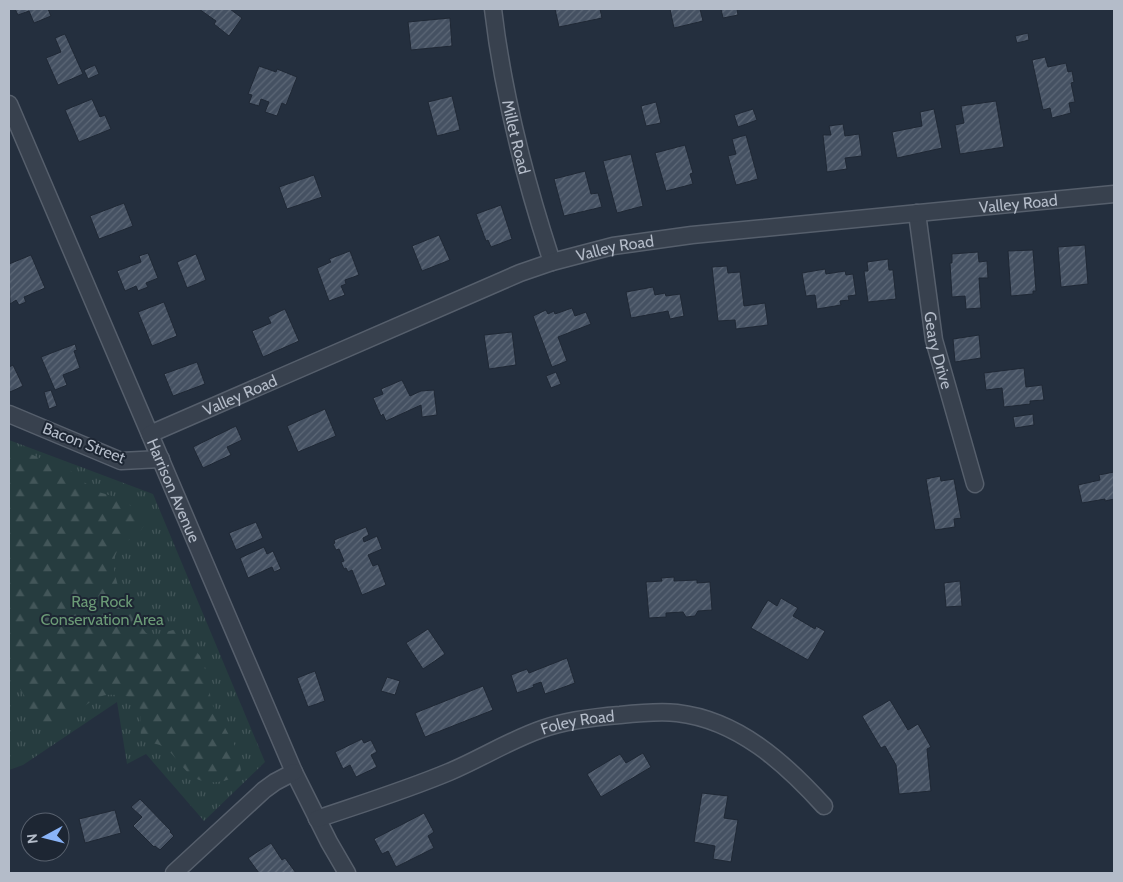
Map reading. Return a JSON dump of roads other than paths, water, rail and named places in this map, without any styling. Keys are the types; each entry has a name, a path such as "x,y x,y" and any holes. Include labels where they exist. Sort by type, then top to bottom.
{"street":[{"name":"Millet Road","path":"493,9 516,136 552,262"},
{"name":"Harrison Avenue","path":"9,104 12,121 161,459 294,772 347,873"},
{"name":"Valley Road","path":"150,434 495,284 552,262 613,246 647,240 1114,194"},
{"name":"Geary Drive","path":"917,212 934,340 976,484"},
{"name":"Bacon Street","path":"9,414 121,461 161,459"},
{"name":"Foley Road","path":"317,819 413,786 549,727 586,719 659,712 696,716 712,721 738,734 780,761 799,778 824,806"},
{"path":"174,873 271,784 294,772"}],"park label":[{"name":"Rag Rock Conservation Area","path":"102,610"}]}
